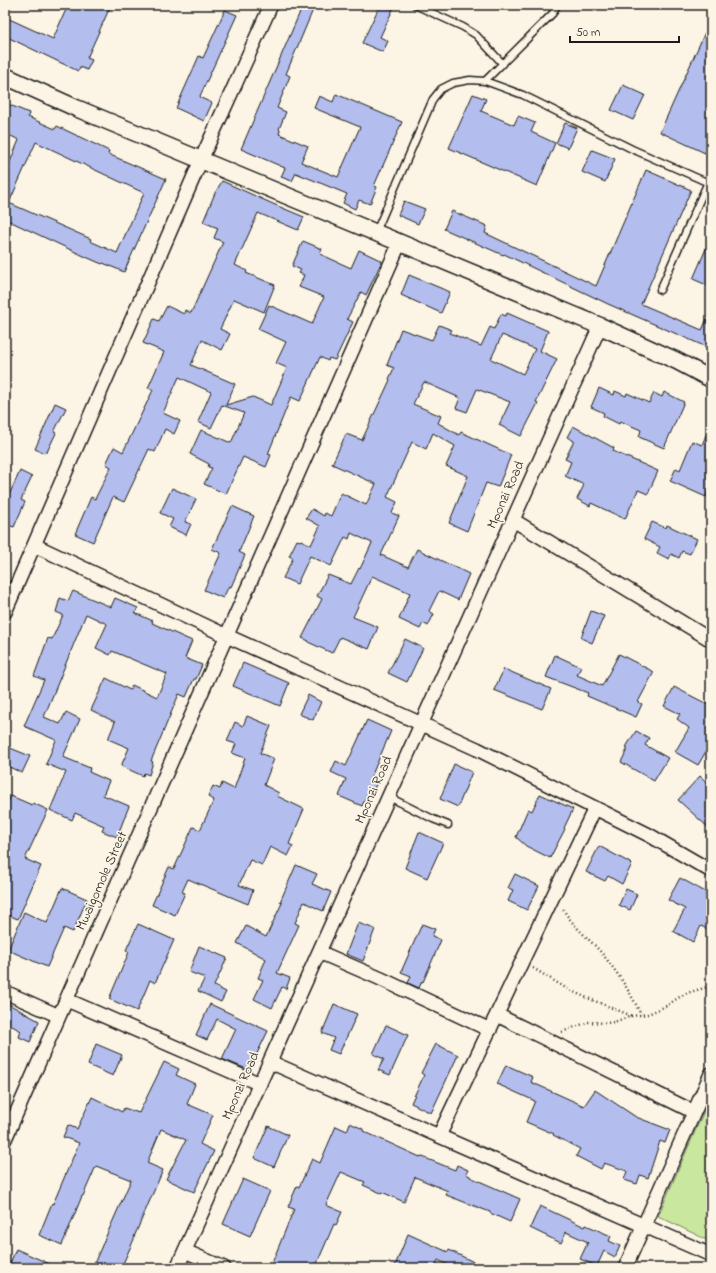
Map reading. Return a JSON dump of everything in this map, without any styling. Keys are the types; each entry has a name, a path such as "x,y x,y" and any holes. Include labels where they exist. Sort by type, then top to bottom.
{"street":[{"path":"5,612 201,160 271,5"},
{"path":"5,76 76,108 600,326 711,378"},
{"name":"Mwaigomole Street","path":"5,1139 400,242"},
{"name":"Mponzi Road","path":"178,1268 600,326"},
{"path":"513,520 711,640"},
{"path":"34,545 227,636 477,749 649,835 711,871"},
{"path":"439,1136 595,808"},
{"path":"319,952 386,981 490,1030"},
{"path":"5,992 59,1016"},
{"path":"67,1000 260,1084"},
{"path":"497,1015 694,1112"},
{"path":"270,1062 711,1255"},
{"path":"626,1268 711,1074"},
{"path":"185,1251 224,1268"}],"lane":[{"path":"415,5 463,27 476,35 503,64"},
{"path":"485,80 503,64 553,13 557,5"},
{"path":"376,232 433,99 442,89 453,83 470,80 485,80 523,94 632,149 709,183"},
{"path":"660,290 709,183 711,175"},
{"path":"388,797 448,825"}],"path":[{"path":"557,889 563,910 573,924 598,950 617,973 631,995 641,1015"},
{"path":"522,962 569,990 632,1016"},
{"path":"547,1039 583,1023 607,1023 632,1016 648,1014 687,993 711,986"}],"green space":[{"path":"711,1095 711,1242 658,1216"}],"building":[{"path":"68,5 111,5 87,58 92,60 87,70 80,67 78,71 5,36 5,17 53,39"},
{"path":"303,5 315,5 286,74 290,76 277,108 286,112 279,129 279,134 308,146 301,162 338,177 360,127 314,108 319,96 333,102 336,94 402,122 374,186 377,187 370,204 359,200 355,209 343,203 347,194 296,173 292,181 281,177 285,168 241,149"},
{"path":"380,5 395,5 380,37 388,41 383,52 362,43"},
{"path":"225,10 237,15 200,96 201,98 212,103 204,121 176,108 199,56 203,58"},
{"path":"711,19 711,141 705,153 660,132"},
{"path":"623,85 645,95 633,120 611,110"},
{"path":"473,94 486,99 481,111 514,125 518,116 535,123 531,132 555,143 537,186 449,148"},
{"path":"5,103 29,113 28,117 55,129 57,126 109,151 108,154 166,179 124,272 86,257 5,219 5,174 19,140 5,133","holes":["36,142 144,193 117,253 90,241 91,239 9,203"]},
{"path":"565,123 577,128 568,148 556,143"},
{"path":"592,150 615,159 605,182 582,172"},
{"path":"646,170 691,190 641,304 702,330 711,310 711,349 608,304 504,254 503,255 444,229 452,211 487,226 485,233 596,286"},
{"path":"222,181 304,217 298,230 258,213 235,265 247,271 246,273 275,285 264,312 234,299 220,329 230,334 222,350 202,340 191,365 235,384 226,405 253,397 271,405 287,368 276,363 286,342 258,329 269,305 312,324 324,297 299,287 304,275 299,273 301,270 292,266 303,241 322,249 320,254 351,268 359,250 382,261 366,295 361,292 347,319 353,322 335,360 329,358 328,361 320,357 300,401 291,397 268,454 271,455 266,467 243,457 226,494 204,484 212,468 208,467 209,464 190,454 201,430 231,443 244,413 222,405 211,428 198,422 211,392 179,377 163,413 180,421 174,434 165,429 155,452 149,449 124,502 113,497 93,542 75,534 91,497 95,499 111,467 106,464 114,447 123,452 153,390 148,388 164,352 143,343 154,319 159,321 167,306 184,314 185,310 191,313 223,242 214,238 218,228 203,222 215,193"},
{"path":"404,201 425,209 418,224 398,215"},
{"path":"711,237 711,287 693,279"},
{"path":"409,275 450,292 441,313 401,295"},
{"path":"507,313 548,331 540,351 557,359 536,402 538,403 521,436 499,425 510,402 477,389 467,412 456,408 460,398 424,382 413,404 441,416 438,423 459,435 461,432 511,455 498,487 486,483 467,531 449,523 468,476 446,466 455,446 433,433 426,449 412,442 387,497 397,502 392,513 399,516 381,555 408,567 417,549 469,574 458,600 439,591 429,611 434,614 428,626 423,623 420,629 399,619 410,593 372,576 353,617 378,627 369,649 340,637 332,653 308,642 309,641 302,638 322,599 317,596 328,575 351,584 372,543 351,533 349,539 345,537 331,566 310,556 297,584 283,578 293,558 289,556 297,540 301,540 311,545 320,526 306,518 312,509 324,516 325,513 331,516 341,493 366,505 376,484 332,464 346,434 362,440 390,380 389,379 394,368 387,365 401,329 432,340 439,325 452,330 450,333 481,346 490,327 494,329 501,314 506,316","holes":["502,335 535,349 523,374 491,359"]},
{"path":"599,388 614,395 615,391 626,396 627,393 649,403 654,393 662,397 664,392 684,402 664,448 639,437 641,430 620,421 619,424 603,416 604,413 591,407"},
{"path":"55,403 66,408 54,432 56,433 47,452 44,453 35,449"},
{"path":"710,425 711,485 706,497 670,481 676,468 680,470 692,441 702,445"},
{"path":"573,426 614,448 613,451 658,471 648,494 638,490 625,519 591,503 590,506 577,499 584,485 565,476 571,462 565,459 574,441 567,437"},
{"path":"20,471 32,477 21,500 25,502 14,527 5,524 5,493 9,495"},
{"path":"172,488 196,499 185,522 191,524 186,535 169,527 173,519 160,513"},
{"path":"232,506 254,516 239,552 245,555 231,587 229,586 223,598 204,590 221,553 212,549"},
{"path":"652,522 666,528 667,525 697,539 690,554 682,551 679,558 671,554 669,559 657,553 660,547 644,539"},
{"path":"73,591 111,607 115,598 138,608 135,613 153,621 152,623 192,641 185,658 202,665 186,697 179,694 151,761 153,762 149,775 144,773 143,776 121,766 129,748 108,739 115,722 91,710 106,678 130,690 132,685 157,697 167,674 112,651 110,655 96,648 107,624 86,614 44,717 60,724 66,712 80,719 63,757 90,768 89,772 109,781 103,795 129,806 117,837 102,831 104,826 75,813 72,820 50,810 66,772 46,764 56,740 24,726 44,680 34,676 48,638 52,639 63,615 56,612 60,598 68,601"},
{"path":"591,611 604,616 592,643 581,638"},
{"path":"405,639 423,648 407,682 388,673"},
{"path":"619,654 654,672 638,702 642,704 636,717 587,696 588,693 546,677 555,655 581,667 577,675 602,686"},
{"path":"243,663 289,683 280,706 233,686"},
{"path":"504,669 551,689 542,709 494,690"},
{"path":"674,687 711,706 711,743 698,765 675,752 689,728 677,719 680,714 664,706"},
{"path":"308,695 321,702 313,720 299,714"},
{"path":"247,716 271,726 260,753 274,759 264,785 279,793 277,796 304,809 289,844 293,846 288,856 270,847 262,865 250,860 239,885 253,890 248,904 188,879 182,892 185,893 175,915 152,905 169,867 174,869 193,827 200,830 214,800 208,797 213,786 220,789 222,783 234,789 245,758 232,753 236,744 227,741 235,722 243,726"},
{"path":"367,720 391,731 371,777 378,781 372,792 369,790 362,806 339,796 346,779 331,772 336,761 346,766"},
{"path":"636,731 649,738 645,745 668,758 654,781 621,762 628,748 626,747"},
{"path":"5,746 30,756 22,773 5,765"},
{"path":"454,764 472,772 458,807 440,799"},
{"path":"700,776 711,786 711,830 678,800"},
{"path":"540,794 573,809 564,828 565,829 550,858 526,846 516,837 528,809 532,811"},
{"path":"11,796 32,805 33,803 48,810 25,859 41,866 18,919 5,914 5,808"},
{"path":"419,832 443,843 427,878 405,868"},
{"path":"599,846 632,864 622,884 608,876 605,881 586,872"},
{"path":"296,865 317,874 312,884 331,892 323,911 304,902 295,923 299,925 277,973 290,978 286,989 282,987 272,1008 254,999 263,980 258,978 266,959 237,943 246,926 266,937 282,903 280,902"},
{"path":"515,874 539,886 527,910 508,901 513,890 508,888"},
{"path":"680,878 711,895 711,931 701,926 693,942 673,931 685,909 668,900"},
{"path":"62,888 87,899 73,932 64,928 47,967 8,950 24,912 47,923"},
{"path":"626,889 637,894 630,910 619,905"},
{"path":"358,923 375,929 363,961 346,954"},
{"path":"138,924 174,940 155,983 150,980 137,1011 109,999 129,952 126,950"},
{"path":"422,924 435,929 432,936 441,940 419,988 408,983 411,976 401,972"},
{"path":"199,946 227,958 214,986 226,992 221,1002 198,991 205,978 189,972"},
{"path":"5,1002 39,1021 30,1042 19,1037 21,1031 5,1022"},
{"path":"210,1004 268,1031 249,1070 222,1059 236,1029 217,1019 207,1040 196,1035"},
{"path":"334,1004 357,1014 339,1054 329,1050 334,1038 322,1033"},
{"path":"386,1025 408,1035 390,1075 378,1070 384,1059 373,1054"},
{"path":"96,1044 122,1055 113,1076 88,1065"},
{"path":"436,1044 458,1055 431,1113 411,1103 424,1075 421,1073"},
{"path":"164,1062 179,1069 176,1075 195,1084 187,1104 213,1115 200,1144 214,1151 194,1192 166,1179 186,1140 161,1129 147,1163 163,1170 121,1268 92,1268 131,1180 96,1166 62,1245 39,1235 79,1143 63,1137 68,1125 77,1129 92,1097 122,1112 124,1108 139,1113"},
{"path":"506,1065 533,1077 531,1082 584,1106 595,1090 636,1117 670,1130 665,1143 660,1141 648,1178 640,1175 637,1184 624,1180 627,1171 604,1163 601,1169 576,1156 580,1149 553,1135 554,1134 526,1122 535,1101 497,1084"},
{"path":"350,1123 363,1129 363,1131 420,1157 455,1170 457,1165 468,1170 466,1174 470,1177 520,1199 510,1222 490,1212 446,1195 448,1191 415,1177 404,1202 363,1185 365,1182 341,1172 326,1205 342,1212 336,1225 334,1224 315,1268 270,1268 294,1209 288,1207 297,1186 299,1187 312,1159 320,1163 336,1126 347,1131"},
{"path":"268,1126 288,1135 274,1167 254,1158"},
{"path":"243,1179 270,1191 250,1236 223,1224"},
{"path":"540,1206 585,1227 586,1225 611,1236 609,1241 620,1246 615,1257 604,1251 597,1266 580,1259 588,1242 566,1232 561,1243 530,1228"},
{"path":"408,1234 448,1252 449,1250 486,1268 454,1268 438,1260 434,1268 394,1268"},
{"path":"16,1249 59,1268 8,1268"}]}
